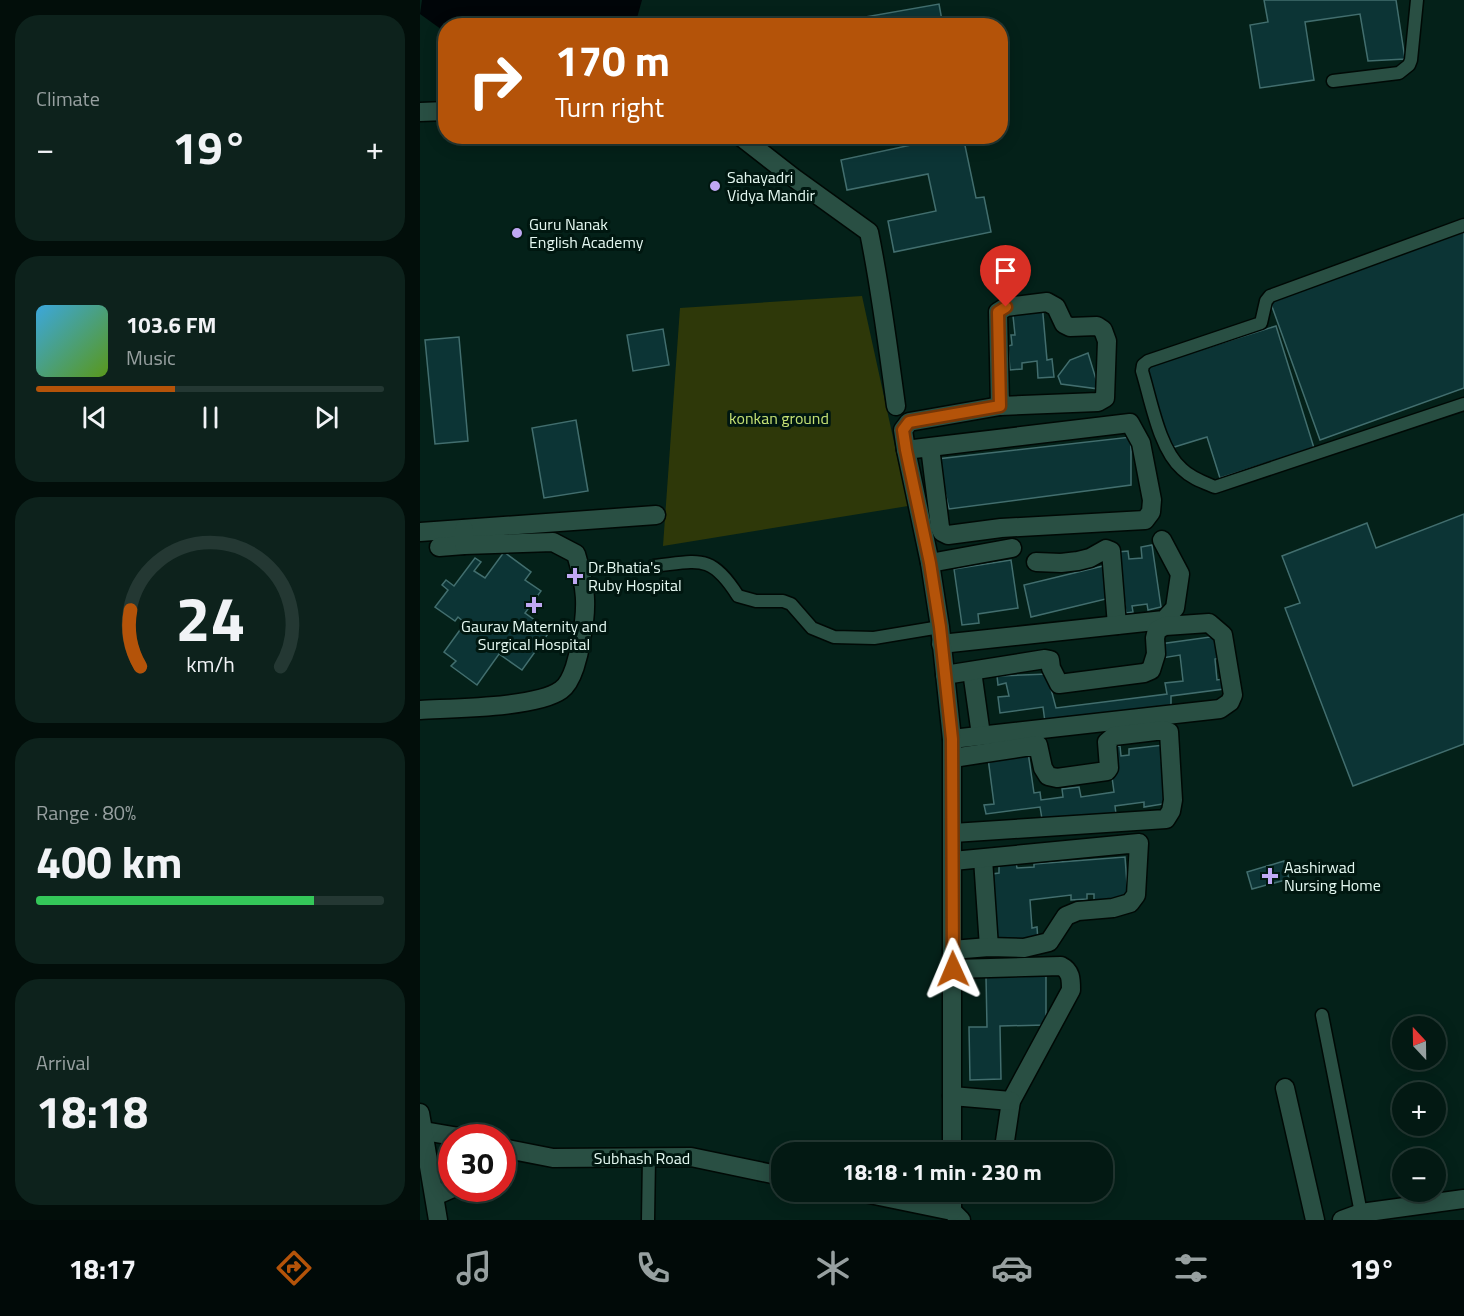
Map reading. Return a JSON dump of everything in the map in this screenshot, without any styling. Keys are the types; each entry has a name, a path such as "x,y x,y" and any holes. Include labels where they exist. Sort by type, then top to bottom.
{"street":[{"path":"420,112 438,111"},
{"path":"750,144 869,232 881,286 884,323 897,406"},
{"path":"952,1142 952,739 941,636 930,563 903,430 909,422 1000,406 1098,402 1105,398 1107,341 1103,330 1097,326 1070,327 1064,324 1056,307 1047,302 1006,307 998,312 1000,406"},
{"path":"906,450 930,447 1130,423 1141,444 1152,500 1151,512 1144,519 1001,528 948,535 942,532 940,527 930,447"},
{"path":"439,547 464,537 656,515"},
{"path":"420,532 553,542 576,554 585,582 586,615 577,663 562,690 539,700 482,707 420,710"},
{"path":"941,636 1164,620 1175,608 1180,574 1162,540"},
{"path":"930,563 1012,548"},
{"path":"1036,562 1061,563 1090,558 1106,549 1111,551 1117,625"},
{"path":"945,675 1044,659 1050,660 1051,668 1059,684 1144,673 1150,670 1155,662 1157,630 1165,626 1209,623 1223,635 1233,695 1230,702 1220,709 952,739"},
{"path":"972,670 981,735"},
{"path":"953,758 1038,745 1048,776 1057,778 1107,771 1109,768 1107,742 1114,736 1164,730 1169,732 1173,800 1167,819 953,833"},
{"path":"952,950 988,947 1024,948 1049,942 1066,916 1078,911 1113,908 1130,903 1136,895 1138,843 953,861"},
{"path":"983,859 988,947"},
{"path":"953,969 1061,966 1067,969 1071,977 1071,990 1011,1101 1005,1141"},
{"path":"1285,1088 1315,1220"},
{"path":"952,1096 1011,1101"},
{"path":"420,1113 438,1220"},
{"path":"424,1131 438,1133"},
{"name":"Subhash Road","path":"516,1154 553,1158 691,1157 771,1174"},
{"path":"1342,1220 1361,1213 1464,1198"},
{"path":"900,1202 957,1216"}],"lane":[{"path":"1333,81 1399,73 1409,65 1417,0"},
{"path":"1464,225 1270,296 1266,301 1261,323 1148,361 1143,365 1142,370 1166,450 1181,469 1197,480 1215,487 1464,404"},
{"path":"654,566 699,561 716,568 727,579 738,596 756,601 783,601 791,604 812,628 834,637 941,636"},
{"path":"1322,1015 1361,1213"},
{"path":"648,1220 649,1157"}],"green space":[{"name":"konkan ground","path":"862,296 908,506 663,546 680,308"}],"shaded area":[{"path":"422,0 642,0 637,18 438,18 438,27 420,14"}],"building":[{"path":"1264,0 1396,0 1405,59 1368,61 1360,14 1305,22 1314,80 1260,88 1250,25 1268,22"},
{"path":"939,4 942,18 859,18"},
{"path":"916,144 965,144 976,198 984,197 991,232 894,252 888,221 936,211 928,174 847,190 841,160"},
{"path":"1464,231 1464,388 1320,440 1270,301"},
{"path":"1042,303 1047,360 1052,359 1054,377 1038,378 1037,361 1022,363 1022,369 1010,370 1008,346 1012,345 1011,335 1015,335 1012,306"},
{"path":"1276,326 1314,448 1220,478 1207,437 1171,448 1145,367"},
{"path":"663,329 669,365 633,371 627,335"},
{"path":"459,337 468,441 435,444 425,340"},
{"path":"1088,353 1099,389 1061,384 1058,376 1070,360"},
{"path":"576,420 588,491 544,498 532,428"},
{"path":"1131,437 1131,485 949,509 937,459"},
{"path":"1464,514 1464,744 1353,786 1285,608 1300,603 1282,556 1367,523 1376,548"},
{"path":"1152,545 1161,607 1148,610 1147,604 1132,606 1133,612 1126,613 1117,552 1128,551 1129,559 1142,558 1141,547"},
{"path":"504,552 531,572 525,580 541,591 525,613 550,631 522,670 499,654 477,685 451,666 456,661 444,652 465,623 458,617 455,621 435,607 448,590 442,585 446,580 454,586 475,558 481,562 474,571 485,578"},
{"path":"1011,560 1018,608 978,614 979,623 962,625 954,569"},
{"path":"1103,566 1110,598 1031,617 1024,585"},
{"path":"1217,636 1220,658 1215,659 1217,680 1223,679 1224,689 1171,696 1171,707 1045,722 1043,707 1000,713 998,697 1009,696 1006,683 998,685 997,676 1047,674 1056,708 1167,694 1165,683 1183,681 1180,655 1162,658 1160,644"},
{"path":"1164,745 1166,758 1161,758 1169,803 1144,807 1144,802 1115,806 1116,814 1043,825 1040,807 986,814 984,805 994,804 988,758 1028,752 1034,793 1040,792 1041,800 1063,797 1062,789 1079,787 1081,797 1114,792 1108,748 1120,746 1121,756 1129,755 1129,749"},
{"path":"1125,857 1128,898 1094,901 1094,894 1087,894 1087,899 1071,900 1071,895 1030,900 1032,928 1037,927 1038,941 997,943 992,874 999,873 999,863 1016,862 1017,868 1034,867 1034,864"},
{"path":"1284,861 1289,879 1252,889 1247,872"},
{"path":"1046,976 1046,1025 1000,1026 1001,1079 970,1080 969,1027 987,1027 986,977"}],"place":[{"name":"Sahayadri Vidya Mandir","path":"715,186"},
{"name":"Guru Nanak English Academy","path":"517,233"},
{"name":"Dr.Bhatia's Ruby Hospital","path":"575,576"},
{"name":"Gaurav Maternity and Surgical Hospital","path":"534,605"},
{"name":"Aashirwad Nursing Home","path":"1270,876"}],"route":[{"path":"953,969 952,739 940,627 930,563 903,430 909,422 1000,406 998,312 1006,307"}]}
